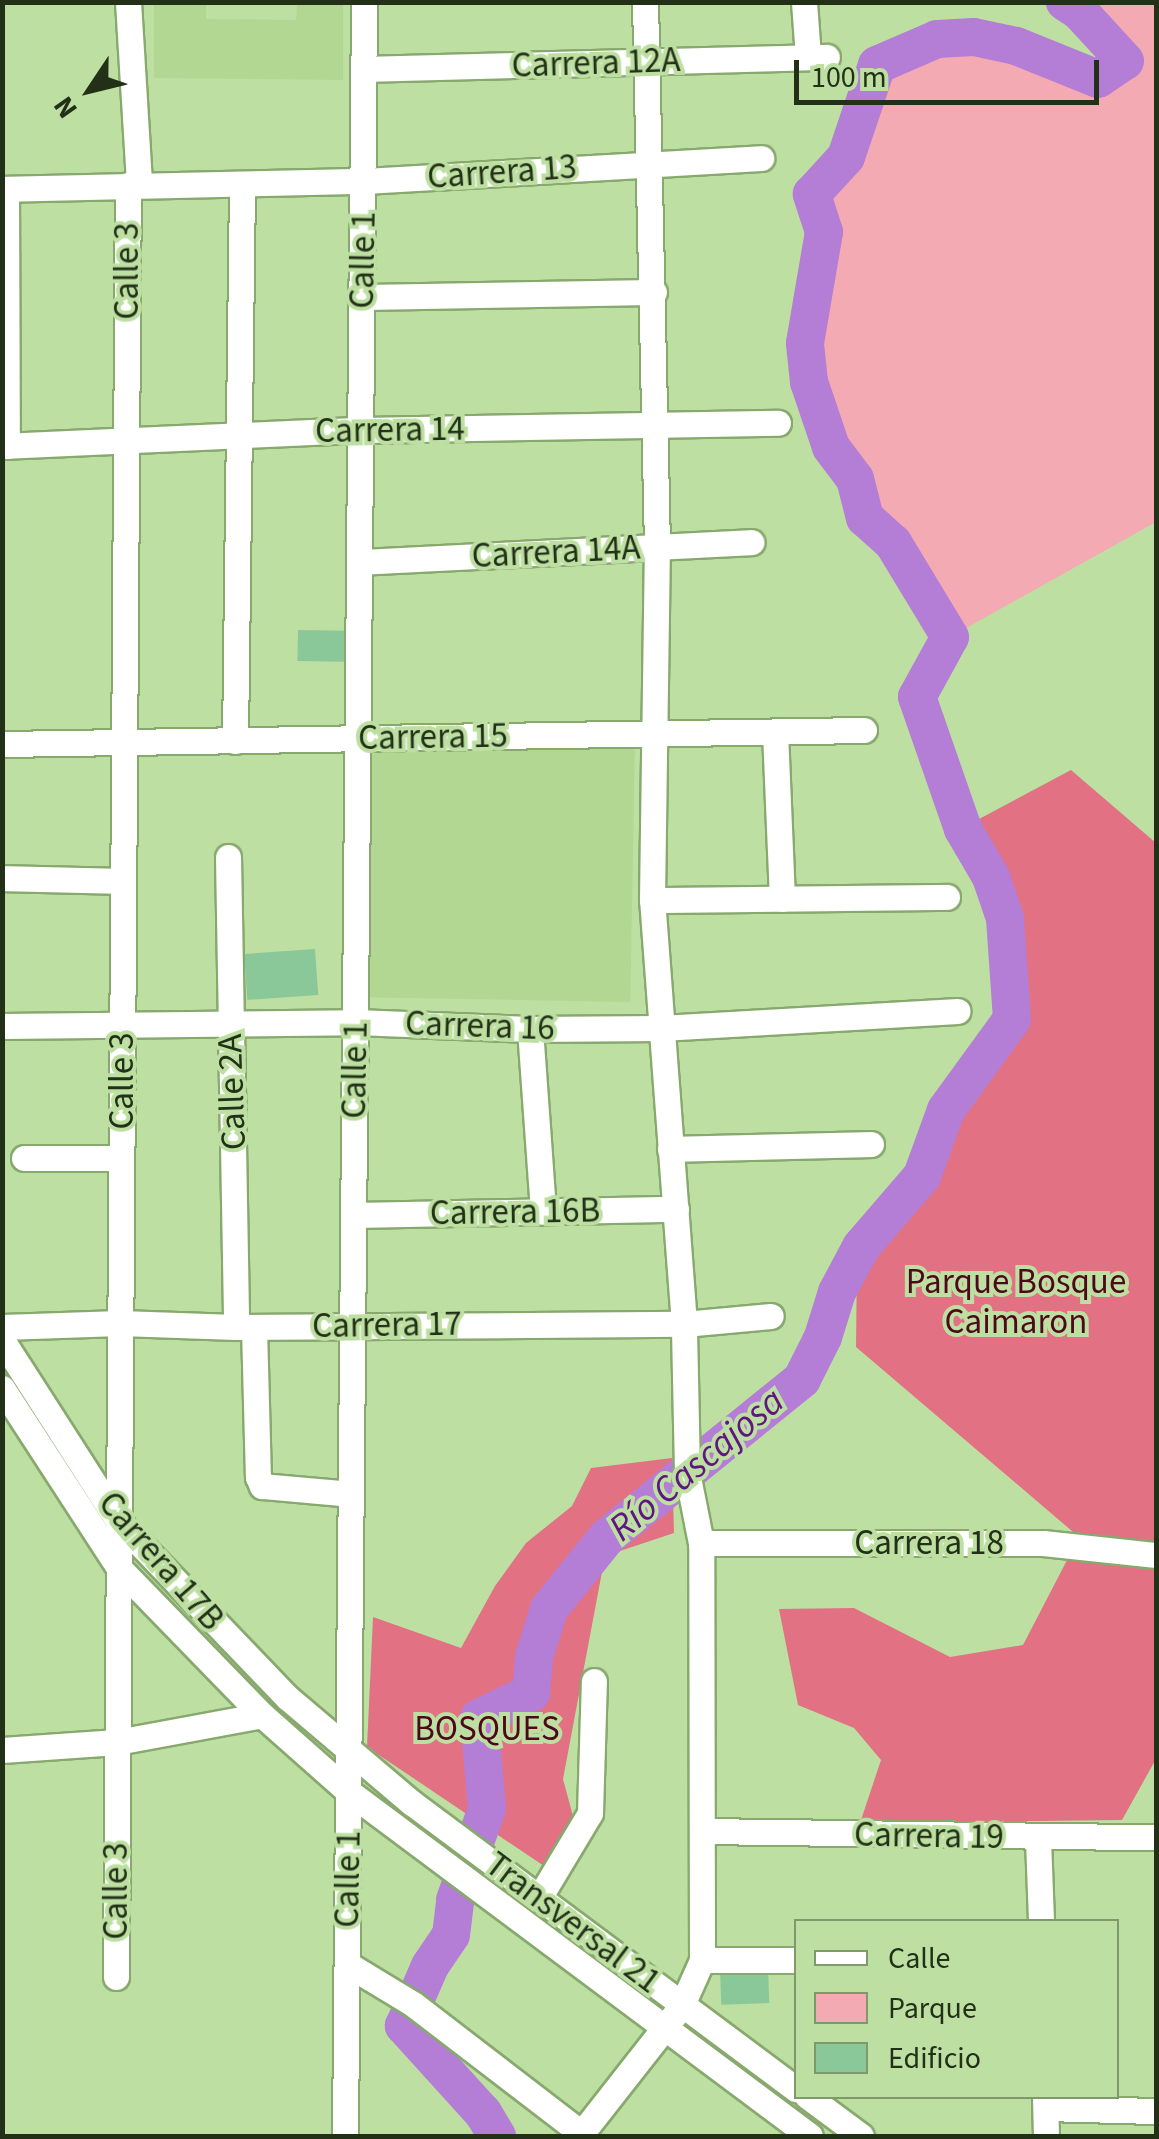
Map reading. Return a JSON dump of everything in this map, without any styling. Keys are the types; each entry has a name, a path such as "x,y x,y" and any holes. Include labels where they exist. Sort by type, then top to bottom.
{"street":[{"name":"Calle 3","path":"116,1977 126,440 133,184 128,2"},
{"name":"Calle 1","path":"346,2136 364,2"},
{"path":"347,1964 413,2004 583,2135 665,2030 702,1960 701,1543 688,1472 684,1324 652,900 657,546 654,292 646,162 648,62 644,2"},
{"name":"Carrera 12A","path":"365,69 817,57 804,2"},
{"name":"Carrera 13","path":"4,189 364,181 761,158"},
{"path":"235,740 242,184"},
{"path":"4,189 5,446"},
{"path":"362,298 654,292"},
{"name":"Carrera 14","path":"5,446 361,430 778,423"},
{"name":"Carrera 14A","path":"360,562 752,542"},
{"name":"Carrera 15","path":"2,744 864,730"},
{"path":"776,732 782,899"},
{"name":"Calle 2A","path":"228,857 229,1022 245,1327 258,1478 262,1486 272,1490 352,1494"},
{"path":"2,878 123,880"},
{"path":"652,900 946,897"},
{"name":"Carrera 16","path":"2,1026 356,1022 530,1029 661,1028 958,1011"},
{"path":"530,1029 543,1212"},
{"path":"670,1149 872,1144"},
{"path":"24,1158 121,1158"},
{"name":"Carrera 16B","path":"354,1216 676,1209"},
{"name":"Carrera 17","path":"2,1327 120,1323 245,1327 684,1324 771,1316"},
{"name":"Carrera 17B","path":"2,1340 118,1521 206,1617 351,1754"},
{"name":"Carrera 17B","path":"2,1388 118,1568 262,1716 348,1792 513,1913"},
{"name":"Carrera 18","path":"701,1543 1043,1543 1156,1555"},
{"path":"536,1896 590,1813 594,1681"},
{"path":"2,1750 118,1742 262,1716"},
{"name":"Transversal 21","path":"351,1754 794,2088"},
{"name":"Carrera 19","path":"702,1831 1038,1838 1156,1836"},
{"path":"1038,1838 1041,1919"},
{"name":"Transversal 21","path":"513,1913 810,2136"},
{"path":"702,1960 794,1960"},
{"path":"811,2099 861,2136"},
{"path":"1046,2136 1046,2102 1156,2111"}],"shaded area":[{"path":"154,3 206,3 206,19 296,20 297,3 343,3 343,80 154,78"},
{"path":"370,727 635,732 630,1002 365,997"}],"green space":[{"path":"1091,2 1156,3 1156,522 950,637 894,543 865,518 855,479 831,447 809,382 805,343 824,232 812,194 846,157 877,65 937,39 974,37 1016,46 1099,79 1125,60 1079,11"},
{"name":"Parque Bosque Caimaron","path":"1071,770 1156,843 1156,1759 1122,1820 860,1823 881,1760 854,1728 798,1705 779,1609 854,1608 950,1657 1023,1645 1079,1537 856,1347 857,1257 935,1189 949,1120 1023,1019 1014,983 1014,917 964,827"},
{"name":"BOSQUES","path":"672,1458 674,1533 605,1556 563,1779 574,1820 547,1868 367,1747 373,1617 461,1648 495,1586 526,1543 572,1506 591,1468"}],"building":[{"path":"298,630 346,631 345,662 297,661"},
{"path":"315,949 318,995 247,1000 244,954"},
{"path":"768,1967 769,2003 721,2005 720,1969"}],"waterway":[{"name":"Río Cascajosa","path":"497,2136 483,2113 404,2026 430,1966 451,1935 455,1900 487,1808 479,1718 531,1693 534,1657 549,1609 606,1538 802,1379 823,1337 837,1292 861,1247 922,1176 946,1110 1012,1019 1005,918 991,877 963,829 917,697 950,637 893,543 865,518 855,479 831,447 809,382 805,343 824,232 812,194 846,157 877,65 937,39 974,37 1016,46 1098,79 1125,61 1079,11 1065,2"}]}
